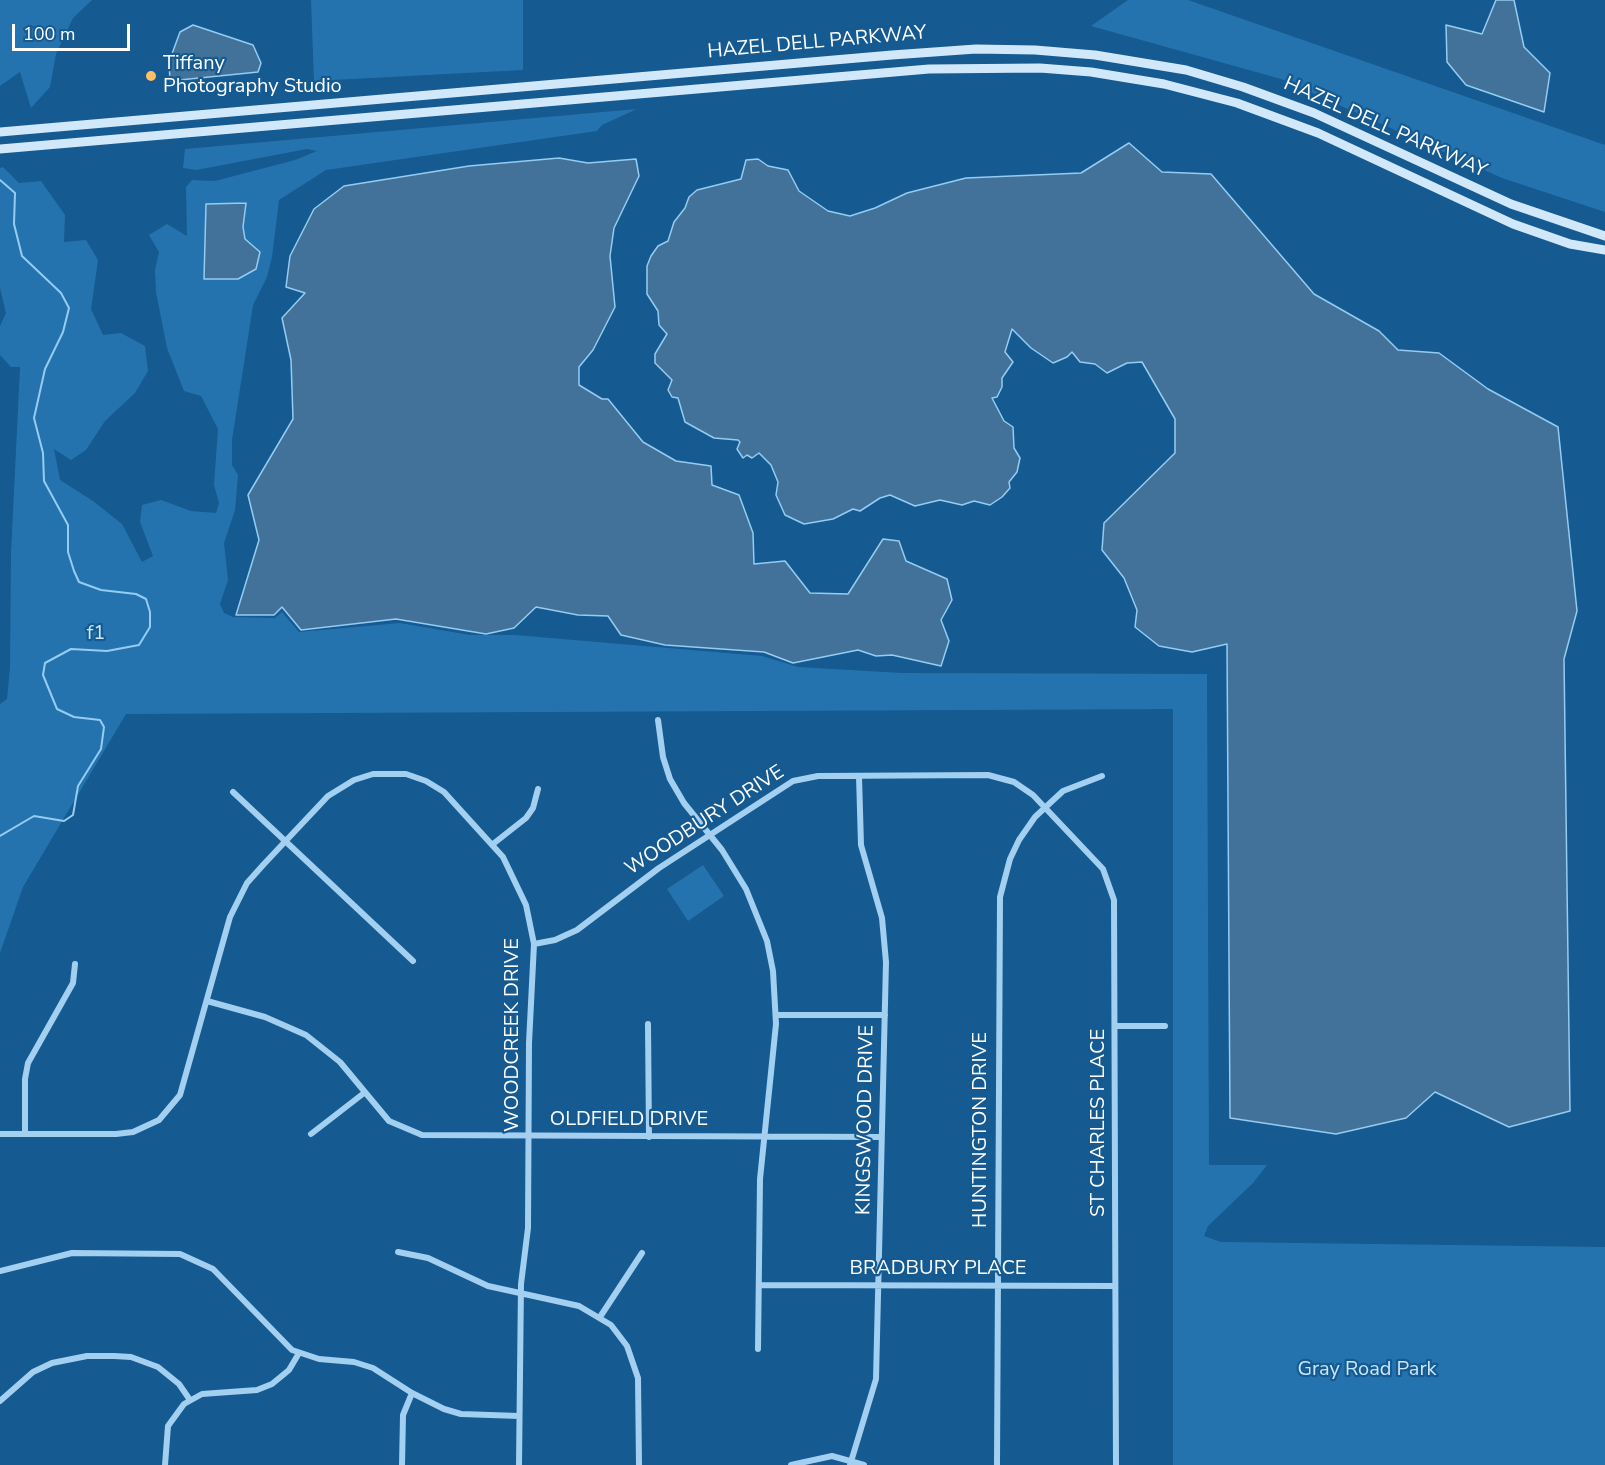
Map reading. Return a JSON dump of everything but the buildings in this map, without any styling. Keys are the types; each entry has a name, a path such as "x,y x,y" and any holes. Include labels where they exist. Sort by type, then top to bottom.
{"main road":[{"name":"HAZEL DELL PARKWAY","path":"0,132 900,54 976,49 1035,50 1095,55 1186,70 1252,90 1314,113 1510,204 1605,236"},
{"name":"HAZEL DELL PARKWAY","path":"0,149 929,69 1040,68 1091,72 1164,84 1237,103 1318,133 1513,224 1570,244 1605,250"}],"street":[{"path":"658,720 663,760 670,779 684,803 733,867 759,917 772,967 776,1015 760,1179 758,1349"},
{"name":"WOODCREEK DRIVE","path":"0,1134 25,1132 116,1134 133,1132 159,1120 180,1095 230,917 248,884 328,796 341,787 373,774 388,773 406,774 426,781 444,792 494,844 526,905 534,944 529,1043 528,1228 520,1294 519,1465"},
{"name":"KINGSWOOD DRIVE","path":"851,1463 876,1379 885,1015 885,934 861,845 859,776"},
{"name":"WOODBURY DRIVE","path":"534,944 555,940 576,930 645,878 793,781 810,777 997,776 1024,788 1044,807"},
{"name":"HUNTINGTON DRIVE","path":"997,1465 1000,897 1010,859 1019,840 1044,807 1070,787 1102,776"},
{"path":"494,844 526,818 538,789"},
{"path":"233,792 412,961"},
{"name":"ST CHARLES PLACE","path":"1044,807 1103,870 1110,883 1114,900 1116,924 1116,1465"},
{"path":"25,1132 25,1079 28,1064 73,983 75,964"},
{"name":"OLDFIELD DRIVE","path":"207,1001 274,1020 306,1035 340,1062 389,1121 422,1135 881,1137"},
{"path":"776,1015 885,1015"},
{"path":"648,1024 649,1137"},
{"path":"1115,1026 1165,1026"},
{"path":"311,1134 364,1093"},
{"path":"0,1271 72,1252 180,1254 213,1269 273,1333 299,1353 319,1359 365,1365 384,1373 412,1393 444,1409 461,1414 519,1416"},
{"path":"398,1252 419,1255 488,1286 572,1304 600,1317 620,1335 633,1361 639,1399 639,1465"},
{"path":"600,1317 642,1253"},
{"name":"BRADBURY PLACE","path":"760,1285 1115,1286"},
{"path":"165,1465 168,1426 177,1412 190,1400 211,1392 257,1390 272,1384 289,1370 299,1353"},
{"path":"0,1401 33,1371 68,1359 105,1356 131,1357 158,1367 179,1384 190,1400"},
{"path":"402,1465 403,1415 412,1393"},
{"path":"791,1465 824,1457 864,1465"}],"green space":[{"path":"0,0 92,0 73,18 56,54 50,87 31,108 20,72 0,86"},
{"path":"311,0 523,0 523,70 314,81"},
{"path":"1128,0 1188,0 1605,145 1605,212 1502,178 1281,79 1091,26"},
{"name":"f1","path":"637,109 602,125 597,131 326,170 279,200 272,257 267,277 253,305 232,440 232,465 238,475 235,510 224,543 228,580 220,604 224,613 233,617 275,618 282,612 299,632 400,623 470,635 515,635 762,656 798,667 902,673 1207,674 1209,1165 1267,1165 1253,1183 1208,1226 1204,1236 1221,1242 1605,1247 1605,1465 1173,1465 1173,709 126,714 23,887 0,953 0,704 7,699 10,668 11,554 20,367 11,367 0,355 0,326 6,313 0,288 0,168 3,167 19,183 41,181 65,215 64,242 86,240 98,260 91,309 103,335 121,333 145,346 148,371 135,393 105,421 86,450 71,460 54,449 60,480 93,501 122,524 142,562 153,556 140,522 142,505 161,500 191,511 216,513 219,503 214,485 218,429 201,396 184,391 167,348 156,292 155,270 159,252 149,235 167,224 187,236 186,187 192,180 215,181 295,160 317,151 307,149 196,170 183,168 185,149"},
{"path":"703,865 724,896 688,921 667,889"}],"shaded area":[{"path":"1496,0 1514,0 1524,47 1550,73 1544,112 1466,85 1447,62 1446,25 1482,34"},
{"path":"193,25 253,45 261,63 258,72 170,81 169,62 180,32"},
{"path":"1129,143 1162,172 1211,174 1314,294 1379,331 1398,350 1439,353 1488,389 1558,427 1577,611 1564,659 1570,1111 1509,1127 1435,1092 1406,1118 1336,1134 1230,1118 1227,644 1192,652 1159,646 1135,627 1137,610 1124,578 1102,550 1104,523 1175,453 1175,419 1142,362 1127,363 1107,373 1095,364 1080,362 1072,352 1067,357 1053,363 1031,348 1012,329 1005,352 1013,362 1002,378 1002,387 997,397 992,398 1004,421 1013,427 1014,448 1020,458 1017,472 1009,482 1010,488 1002,497 990,505 974,501 962,505 940,500 915,506 890,495 880,498 860,511 853,509 833,519 804,524 785,515 776,495 778,482 771,465 759,453 752,458 747,455 743,458 737,449 740,442 738,440 714,438 685,422 678,398 672,397 668,390 672,380 655,363 655,354 667,334 659,325 658,311 647,294 647,266 651,256 658,246 668,241 674,222 685,208 689,197 697,190 741,179 746,160 758,159 768,166 788,170 799,191 828,211 850,216 875,208 907,193 966,178 1081,173"},
{"path":"559,158 588,163 636,159 639,176 614,228 610,256 615,307 593,350 579,367 579,385 602,399 608,399 643,442 676,461 711,466 712,485 739,495 753,533 754,564 785,561 810,593 848,594 883,539 899,541 906,561 947,579 952,600 941,620 949,641 941,666 892,655 876,656 858,650 793,663 764,652 665,645 621,635 608,616 578,615 536,607 514,628 486,634 396,619 301,630 282,607 274,615 236,615 259,540 248,495 293,419 291,360 282,318 305,293 286,287 290,256 314,209 344,186 469,166"},
{"path":"246,203 243,227 245,239 260,252 256,269 238,279 204,279 206,204"}],"waterway":[{"path":"0,180 15,193 14,224 22,256 61,293 69,308 63,332 45,369 34,418 43,453 44,481 68,525 68,552 74,571 79,582 101,590 136,594 146,599 150,612 150,627 139,645 107,651 71,649 45,663 43,675 57,709 74,717 100,720 104,727 101,749 78,786 73,815 64,821 34,816 0,836"}],"place":[{"name":"Tiffany Photography Studio","path":"151,76"}],"park label":[{"name":"Gray Road Park","path":"1367,1370"}]}
